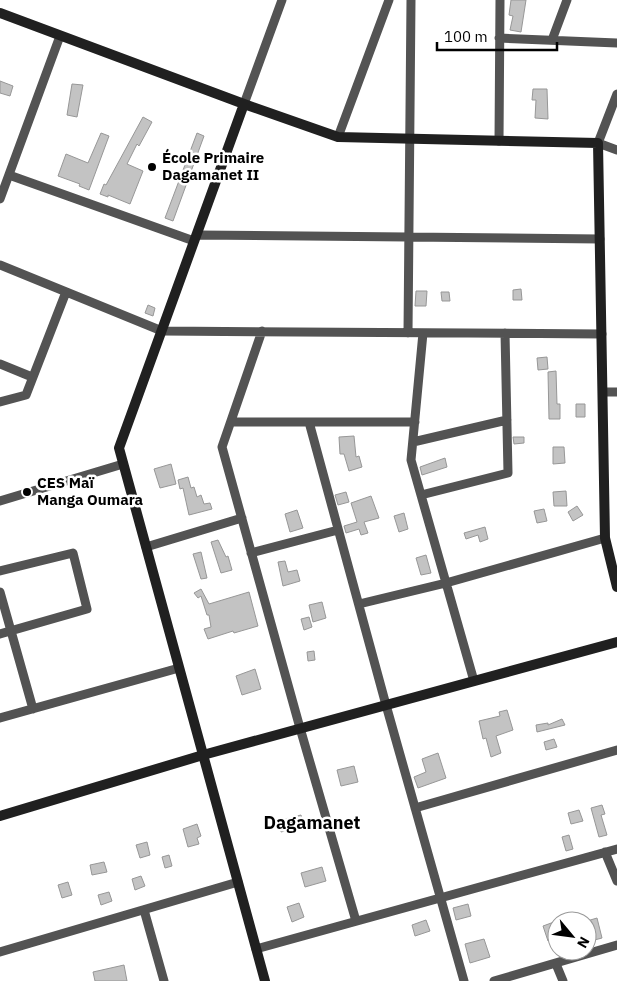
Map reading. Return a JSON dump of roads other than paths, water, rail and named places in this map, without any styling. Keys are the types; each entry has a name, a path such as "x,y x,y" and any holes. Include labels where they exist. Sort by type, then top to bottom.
{"street":[{"path":"265,981 119,448 282,0"},
{"path":"338,137 389,0"},
{"path":"408,333 411,0"},
{"path":"498,141 500,0"},
{"path":"552,40 567,0"},
{"path":"0,13 338,137 598,143 617,150"},
{"path":"0,199 60,36"},
{"path":"499,38 617,43"},
{"path":"617,94 598,143 606,538 617,587"},
{"path":"9,175 196,238 409,237 600,239"},
{"path":"0,266 162,331 602,334"},
{"path":"0,402 26,394 66,292"},
{"path":"262,332 222,447 356,921"},
{"path":"423,333 411,460 474,681"},
{"path":"421,495 508,473 505,333"},
{"path":"0,364 32,377"},
{"path":"603,392 617,392"},
{"path":"413,442 507,420"},
{"path":"230,422 415,422"},
{"path":"309,422 464,981"},
{"path":"0,501 123,464"},
{"path":"146,547 242,518"},
{"path":"251,553 338,530"},
{"path":"358,604 446,583 606,538"},
{"path":"0,571 73,553 87,609 0,634"},
{"path":"0,592 33,709"},
{"path":"0,816 203,754 617,642"},
{"path":"0,718 179,668"},
{"path":"415,808 617,750"},
{"path":"256,949 617,849"},
{"path":"605,852 617,881"},
{"path":"0,952 238,882"},
{"path":"144,910 164,981"},
{"path":"494,981 617,945"},
{"path":"556,964 563,981"}],"place":[{"name":"École Primaire Dagamanet II","path":"152,167"},
{"name":"CES Maï Manga Oumara","path":"27,492"}],"district":[{"name":"Dagamanet","path":"312,823"}]}
